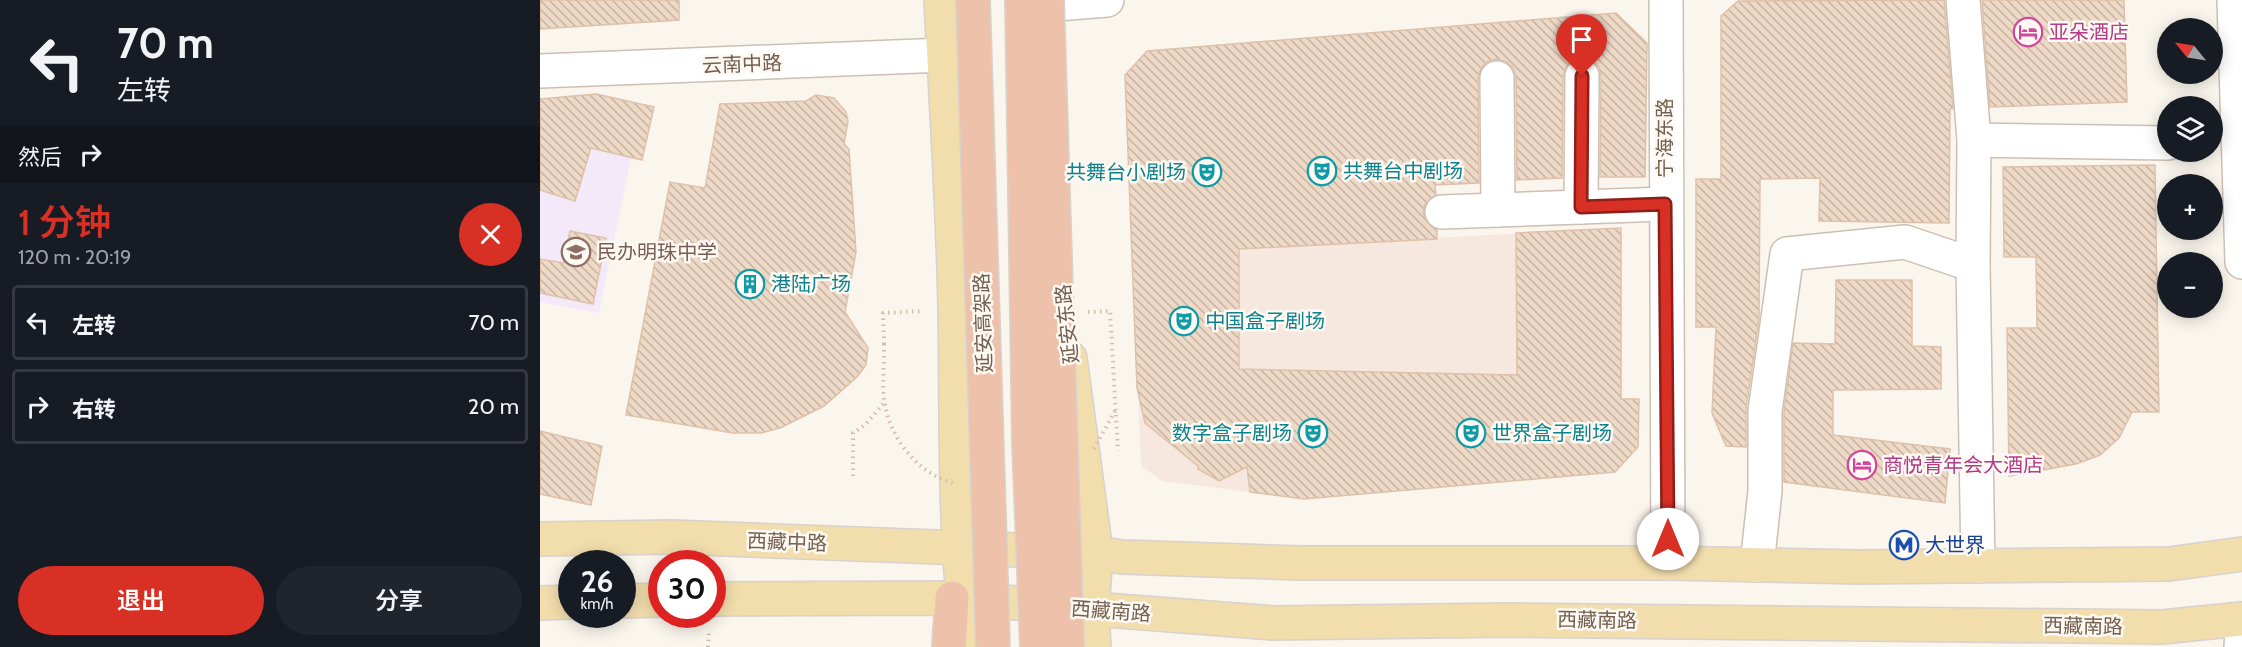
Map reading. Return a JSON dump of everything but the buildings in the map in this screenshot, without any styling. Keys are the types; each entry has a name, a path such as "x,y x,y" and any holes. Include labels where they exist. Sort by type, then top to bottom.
{"highway":[{"name":"延安高架路","path":"973,0 993,647"},
{"path":"1022,0 1029,442 1037,647"},
{"path":"1054,1 1067,647"},
{"path":"949,647 957,599"}],"main road":[{"path":"941,0 955,309 954,383 961,549 957,599 944,647"},
{"name":"延安东路","path":"1054,1 1064,314 1096,553 1092,610 1094,647"},
{"name":"西藏中路","path":"540,539 672,537 1096,553"},
{"path":"1096,553 1122,557 1301,563 1978,566 2169,564 2242,554"},
{"path":"726,599 957,599"},
{"path":"957,599 969,647"},
{"name":"西藏南路","path":"957,599 1273,623 1508,620 2162,627 2242,619"},
{"path":"540,603 558,602"}],"street":[{"path":"1054,1 1107,0"},
{"name":"宁海东路","path":"1666,0 1668,563"},
{"path":"1963,0 1974,140 1973,265 1978,566"},
{"path":"2234,0 2225,144 2242,262"},
{"name":"云南中路","path":"540,71 944,55"},
{"path":"1581,207 1582,76"},
{"path":"1497,78 1498,210"},
{"path":"1974,140 2157,143"},
{"path":"1442,212 1665,204"},
{"path":"1756,565 1766,491 1765,411 1786,254 1905,242 1973,265"},
{"path":"2241,647 2242,629"}],"path":[{"path":"884,344 883,313 955,309"},
{"path":"853,476 852,433 866,425 884,403"}],"shaded area":[{"name":"民办明珠中学","path":"596,93 655,106 642,160 631,158 599,313 540,302 540,190 575,201 599,129 588,126"},
{"path":"1621,228 1621,399 1639,399 1638,447 1615,472 1304,499 1162,481 1141,466 1132,254"}],"place":[{"name":"亚朵酒店","path":"2028,32"},
{"name":"共舞台中剧场","path":"1322,171"},
{"name":"共舞台小剧场","path":"1207,172"},
{"name":"民办明珠中学","path":"576,252"},
{"name":"港陆广场","path":"750,284"},
{"name":"中国盒子剧场","path":"1184,321"},
{"name":"数字盒子剧场","path":"1313,433"},
{"name":"世界盒子剧场","path":"1471,433"},
{"name":"商悦青年会大酒店","path":"1862,465"},
{"name":"大世界","path":"1904,545"}],"route":[{"path":"1582,76 1581,207 1665,204 1668,539"}]}
